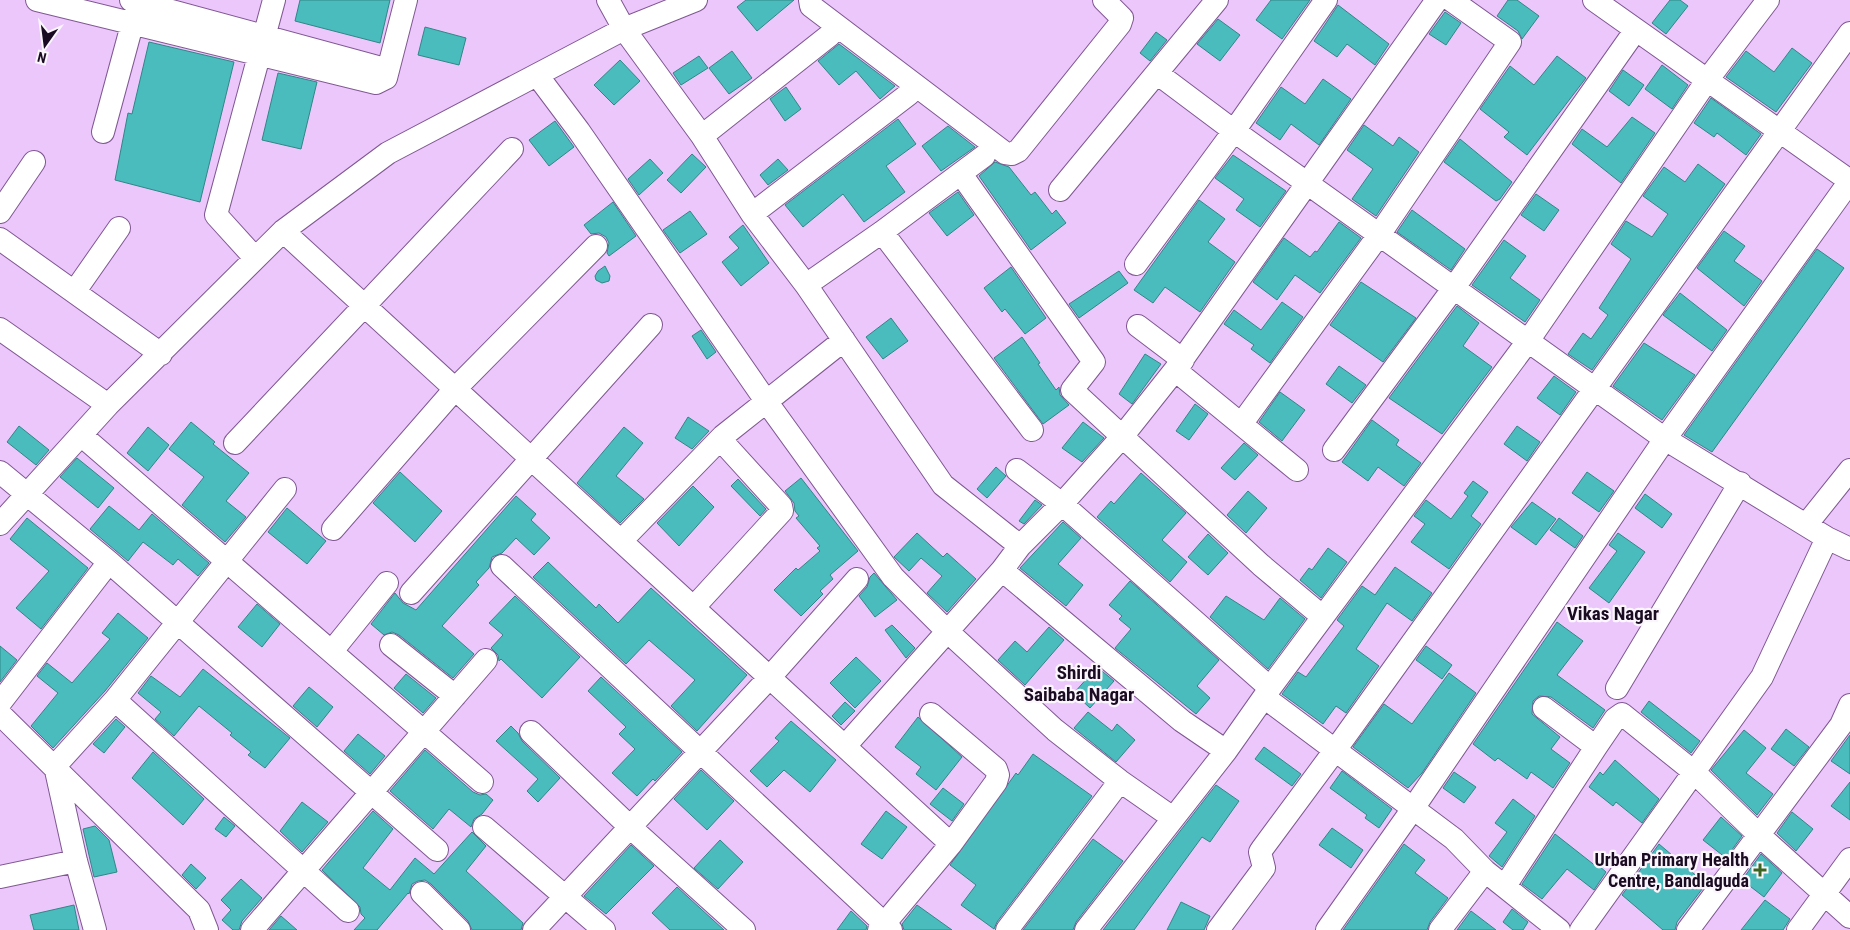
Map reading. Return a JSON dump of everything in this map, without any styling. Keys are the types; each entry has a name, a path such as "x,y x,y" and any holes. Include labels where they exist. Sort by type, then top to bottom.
{"street":[{"path":"37,0 132,24 263,46"},
{"path":"255,258 216,215 274,0"},
{"path":"103,132 132,24 136,1 263,46 376,83 386,78 406,0"},
{"path":"608,0 624,29 702,136 752,214 806,284 943,485 1020,546"},
{"path":"0,524 27,492 108,405 282,231 388,153 671,5 696,0"},
{"path":"810,0 811,6 1004,152 1012,154 1018,151 1120,24 1122,18 1120,13 1104,0"},
{"path":"1060,190 1158,74 1217,0"},
{"path":"1136,264 1234,131 1326,0"},
{"path":"846,745 1002,570 1020,546 1062,504 1121,438 1179,365 1437,0"},
{"path":"1242,423 1379,235 1510,42 1451,0"},
{"path":"1326,930 1412,810 1665,439 1850,181 1708,79 1635,31 1594,0"},
{"path":"1086,930 1226,751 1267,692 1528,341 1708,79 1768,0"},
{"path":"1334,450 1453,288 1635,31"},
{"path":"1218,930 1264,868 1260,852 1262,849 1336,749 1850,32"},
{"path":"702,136 830,35"},
{"path":"1158,74 1234,131 1665,439 1740,483 1827,538 1850,549"},
{"path":"537,75 579,131 766,401 893,577 947,631 1055,730 1120,782 1173,818"},
{"path":"752,214 909,94"},
{"path":"235,443 512,149"},
{"path":"806,284 882,232 984,156"},
{"path":"0,212 34,162"},
{"path":"961,174 1094,362 1072,390 1121,438 1261,566 1323,617"},
{"path":"75,291 119,228"},
{"path":"282,231 846,745 951,844"},
{"path":"882,232 1032,430"},
{"path":"0,239 161,354"},
{"path":"333,529 456,389 596,246"},
{"path":"411,593 652,325"},
{"path":"1138,326 1242,423 1297,470"},
{"path":"0,329 108,405"},
{"path":"621,541 720,439 844,340"},
{"path":"81,435 482,782"},
{"path":"694,607 782,511 781,506 720,439"},
{"path":"1017,470 1062,504 1267,692 1412,810 1454,839 1485,871 1559,930"},
{"path":"1806,525 1850,470"},
{"path":"0,472 27,492 178,620 371,794 437,850"},
{"path":"1617,688 1740,483"},
{"path":"55,766 115,700 285,489"},
{"path":"1581,930 1762,678 1827,538"},
{"path":"0,703 109,562"},
{"path":"502,566 885,928 951,844 996,782 998,774 996,769 931,714"},
{"path":"1002,570 1182,721 1226,751"},
{"path":"534,930 770,677 857,579"},
{"path":"332,652 387,583"},
{"path":"391,645 455,696"},
{"path":"252,930 486,660"},
{"path":"115,700 348,911"},
{"path":"1688,930 1841,725 1850,705"},
{"path":"1544,708 1596,747"},
{"path":"0,714 55,766 203,920 222,930"},
{"path":"1505,886 1615,719 1622,714 1694,772 1760,836 1850,917"},
{"path":"531,732 630,827 744,930"},
{"path":"55,766 76,861 95,930"},
{"path":"1007,930 1120,782"},
{"path":"484,827 604,930"},
{"path":"1798,930 1850,859"},
{"path":"0,877 76,861"},
{"path":"1440,930 1485,871"},
{"path":"422,893 459,930"}],"building":[{"path":"300,0 390,0 380,43 295,21"},
{"path":"746,0 794,0 757,31 737,7"},
{"path":"1271,0 1310,0 1282,39 1256,20"},
{"path":"1508,0 1517,0 1539,16 1522,39 1518,31 1497,16"},
{"path":"1670,0 1680,0 1688,6 1666,34 1652,23"},
{"path":"1338,5 1389,44 1375,65 1347,44 1337,57 1314,41"},
{"path":"1445,12 1461,23 1446,45 1429,34"},
{"path":"1218,19 1240,35 1220,61 1197,44"},
{"path":"425,27 466,38 459,65 418,55"},
{"path":"1156,32 1167,40 1150,61 1140,53"},
{"path":"149,42 234,62 200,202 115,180 128,113 132,114"},
{"path":"839,44 895,86 880,99 856,71 839,85 818,61"},
{"path":"1792,48 1812,63 1776,112 1726,77 1746,51 1774,72"},
{"path":"732,51 752,78 729,94 709,68"},
{"path":"699,56 708,68 681,85 673,73"},
{"path":"1557,56 1586,78 1527,155 1504,137 1509,132 1480,109 1510,66 1534,85"},
{"path":"620,60 640,81 614,105 594,85"},
{"path":"1662,65 1688,85 1672,109 1645,89"},
{"path":"1623,70 1644,85 1629,106 1609,91"},
{"path":"278,73 317,82 301,149 262,140"},
{"path":"1323,79 1351,99 1319,145 1291,124 1280,140 1256,123 1281,87 1305,104"},
{"path":"786,87 801,109 785,121 770,99"},
{"path":"1711,98 1761,134 1746,155 1717,133 1714,137 1694,123"},
{"path":"1632,117 1655,133 1621,183 1572,144 1582,129 1607,147"},
{"path":"898,119 916,144 886,166 905,192 864,222 843,194 803,227 785,205"},
{"path":"555,121 574,147 549,166 529,140"},
{"path":"1364,125 1393,146 1399,137 1419,152 1376,216 1352,199 1373,169 1347,150"},
{"path":"948,126 975,147 941,171 922,146"},
{"path":"1460,139 1512,182 1500,199 1496,201 1444,162"},
{"path":"692,154 706,167 681,193 667,180"},
{"path":"1233,155 1286,191 1260,227 1236,210 1244,199 1215,178"},
{"path":"650,159 663,173 639,195 628,179"},
{"path":"778,159 788,170 768,185 760,175"},
{"path":"995,162 1009,167 1031,195 1035,192 1052,214 1056,210 1066,223 1031,250 979,176"},
{"path":"1698,164 1725,184 1592,370 1568,354 1583,333 1591,339 1608,315 1599,308 1631,259 1611,244 1626,221 1652,237 1668,214 1643,196 1664,167 1685,182"},
{"path":"958,192 974,215 947,236 929,213"},
{"path":"1536,194 1559,210 1544,231 1521,215"},
{"path":"1199,200 1225,219 1208,242 1235,262 1200,312 1165,287 1153,303 1134,290"},
{"path":"613,202 636,236 609,256 607,253 609,243 606,237 599,233 591,234 584,225"},
{"path":"1412,210 1465,249 1451,270 1397,232"},
{"path":"690,211 707,234 680,253 663,230"},
{"path":"1339,222 1361,238 1320,293 1295,275 1277,300 1253,282 1284,238 1310,257 1315,251 1317,252"},
{"path":"743,225 769,263 741,286 722,262 739,248 729,237"},
{"path":"1724,231 1745,246 1734,261 1762,281 1744,306 1697,268"},
{"path":"1504,240 1526,256 1510,278 1540,300 1525,322 1472,285"},
{"path":"1817,249 1844,268 1800,330 1712,452 1684,435"},
{"path":"605,266 610,276 609,281 602,283 596,280 595,276"},
{"path":"1011,267 1046,318 1025,334 1005,309 1002,312 984,288"},
{"path":"1119,271 1128,283 1079,318 1069,304"},
{"path":"1361,282 1416,318 1383,362 1330,325"},
{"path":"1680,293 1727,330 1712,351 1663,315"},
{"path":"1282,302 1303,317 1270,363 1251,349 1254,345 1224,324 1234,310 1261,330"},
{"path":"1457,306 1479,323 1463,346 1492,367 1442,434 1389,398"},
{"path":"891,318 908,341 883,359 866,337"},
{"path":"701,330 716,352 707,359 692,336"},
{"path":"1022,337 1040,363 1038,364 1056,390 1059,387 1060,395 1069,405 1043,424 994,358"},
{"path":"1644,343 1695,375 1662,420 1613,386"},
{"path":"1145,354 1161,364 1132,404 1119,394"},
{"path":"1339,366 1366,385 1352,403 1326,384"},
{"path":"1554,376 1576,392 1560,415 1537,398"},
{"path":"1280,392 1305,410 1282,441 1259,422"},
{"path":"1195,404 1208,414 1189,440 1176,431"},
{"path":"688,417 709,431 692,449 675,438"},
{"path":"1372,420 1399,440 1396,445 1421,463 1404,486 1378,467 1368,481 1342,462"},
{"path":"191,422 215,442 213,444 249,473 226,501 246,517 225,542 182,505 204,477 169,449"},
{"path":"1083,422 1104,438 1082,462 1062,448"},
{"path":"19,426 49,450 36,465 7,442"},
{"path":"1517,426 1540,442 1527,461 1504,444"},
{"path":"148,427 169,445 148,471 127,453"},
{"path":"624,427 643,443 616,476 644,499 620,523 577,483"},
{"path":"1244,443 1258,455 1235,480 1221,468"},
{"path":"77,458 114,488 98,508 60,477"},
{"path":"996,467 1006,476 987,498 977,489"},
{"path":"400,472 442,511 415,542 373,503"},
{"path":"1587,472 1614,491 1599,512 1572,493"},
{"path":"1141,473 1186,513 1162,540 1187,562 1170,582 1097,517 1111,501 1114,504"},
{"path":"801,478 858,551 830,575 833,579 820,591 823,594 801,616 774,590 796,568 798,570 820,551 817,548 820,546 796,518 799,516 795,511 794,503 785,491"},
{"path":"738,479 766,509 760,516 731,486"},
{"path":"1473,481 1488,492 1471,516 1481,524 1449,569 1411,542 1425,524 1414,516 1426,500 1451,519 1468,496 1464,493"},
{"path":"693,486 714,507 679,546 657,523"},
{"path":"1248,491 1267,508 1246,533 1227,515"},
{"path":"1645,494 1672,514 1662,528 1635,508"},
{"path":"516,496 536,514 531,520 550,538 534,555 516,538 502,553 492,557 489,568 476,582 479,585 442,626 474,654 453,678 399,635 392,632 384,635 371,624 395,593 403,603 416,610"},
{"path":"1035,500 1042,505 1024,524 1019,521"},
{"path":"1532,502 1556,519 1536,545 1511,527"},
{"path":"109,506 139,530 152,514 209,563 198,576 178,559 173,565 143,542 128,561 90,529"},
{"path":"287,508 326,541 307,564 268,532"},
{"path":"27,518 88,568 41,629 16,608 49,571 10,539"},
{"path":"1559,518 1583,536 1575,548 1550,530"},
{"path":"1063,522 1081,538 1058,564 1083,585 1066,606 1020,568"},
{"path":"917,533 943,557 947,553 976,579 947,612 927,593 942,576 921,558 909,571 894,557"},
{"path":"1618,533 1645,552 1609,603 1589,588 1617,551 1609,545"},
{"path":"1208,534 1228,553 1208,575 1188,557"},
{"path":"1328,548 1347,562 1321,598 1300,580 1309,568 1312,570"},
{"path":"548,562 596,608 599,604 618,623 651,588 747,675 697,731 671,706 695,680 649,640 626,664 533,577"},
{"path":"1395,567 1432,593 1412,621 1387,603 1356,649 1379,666 1346,713 1336,706 1323,724 1282,694 1298,672 1306,677 1344,626 1337,620 1362,586 1375,595"},
{"path":"874,573 897,600 875,617 859,596 867,587 870,577"},
{"path":"1130,581 1219,660 1197,686 1210,698 1196,714 1115,648 1131,629 1119,619 1122,616 1109,605"},
{"path":"515,596 580,657 542,698 501,659 499,661 498,655 491,648 503,635 489,623"},
{"path":"1226,596 1264,620 1280,598 1305,619 1268,669 1210,617"},
{"path":"257,604 280,624 262,647 238,627"},
{"path":"118,613 148,638 105,691 53,748 31,726 58,693 37,676 47,663 72,683 110,639 102,633"},
{"path":"1557,622 1583,641 1557,675 1605,710 1593,728 1551,697 1539,696 1533,701 1532,714 1560,737 1551,749 1570,763 1553,788 1531,772 1527,779 1498,758 1495,761 1473,744"},
{"path":"892,625 915,648 906,658 885,630"},
{"path":"1049,627 1064,640 1025,685 998,660 1015,641 1027,652"},
{"path":"0,646 17,660 0,682"},
{"path":"1426,646 1452,665 1442,679 1416,660"},
{"path":"856,657 881,681 855,708 830,683"},
{"path":"1097,667 1114,681 1090,708 1074,693"},
{"path":"203,669 290,738 265,768 248,755 251,752 230,735 232,733 199,706 174,736 155,719 161,712 138,693 151,676 180,697"},
{"path":"1449,673 1476,693 1422,773 1408,788 1353,747 1384,704 1412,724"},
{"path":"406,674 436,698 423,713 394,688"},
{"path":"601,677 682,752 655,781 653,779 637,796 612,773 635,749 619,734 626,727 588,691"},
{"path":"309,687 333,707 317,727 293,706"},
{"path":"1649,701 1700,741 1691,753 1641,712"},
{"path":"845,702 855,711 841,725 832,716"},
{"path":"1088,712 1112,731 1117,724 1135,740 1116,762 1074,728"},
{"path":"918,717 962,757 936,790 916,774 921,767 895,747"},
{"path":"116,719 125,727 104,753 93,744"},
{"path":"791,721 836,760 810,792 784,770 767,787 750,771 779,741 775,738"},
{"path":"511,726 518,733 522,741 560,778 538,802 527,791 538,779 496,741"},
{"path":"1786,729 1809,747 1794,766 1771,749"},
{"path":"1744,730 1766,748 1746,773 1773,794 1757,815 1711,770"},
{"path":"358,734 385,756 370,774 344,751"},
{"path":"1850,735 1850,774 1831,761"},
{"path":"1264,747 1301,774 1292,786 1255,759"},
{"path":"425,750 473,792 480,795 486,794 493,800 482,814 474,819 471,827 449,809 433,829 390,791"},
{"path":"153,752 204,799 183,825 132,778"},
{"path":"1033,754 1092,796 997,922 994,929 961,905 976,885 950,865 1016,773 1018,775"},
{"path":"1615,760 1659,799 1642,823 1616,802 1613,806 1589,787 1600,772 1603,775"},
{"path":"701,770 734,801 707,830 674,799"},
{"path":"1342,771 1392,809 1379,828 1365,818 1367,815 1330,788"},
{"path":"1454,772 1476,787 1464,803 1443,788"},
{"path":"1850,782 1850,820 1831,806"},
{"path":"1216,785 1239,801 1210,842 1202,837 1134,930 1103,930"},
{"path":"943,788 964,804 952,821 930,804"},
{"path":"1513,799 1535,816 1502,867 1489,856 1507,832 1495,823"},
{"path":"302,802 328,822 302,852 280,831"},
{"path":"373,811 393,829 363,868 390,890 415,858 434,874 472,832 486,846 466,871 523,923 521,930 472,930 468,921 425,880 412,884 409,894 377,930 354,930 365,918 361,914 360,907 322,870"},
{"path":"886,811 907,827 882,859 861,844"},
{"path":"1792,812 1813,829 1796,851 1777,833"},
{"path":"224,817 235,826 226,837 215,829"},
{"path":"1721,817 1742,836 1726,858 1703,840"},
{"path":"95,826 109,840 117,872 94,877 83,829"},
{"path":"1332,828 1363,850 1351,868 1319,845"},
{"path":"1555,834 1606,872 1594,890 1567,869 1542,899 1522,884"},
{"path":"1093,839 1123,861 1076,922 1073,930 1023,930"},
{"path":"720,840 743,862 718,889 694,868"},
{"path":"1404,844 1425,860 1415,873 1448,898 1430,922 1427,930 1343,930"},
{"path":"1659,844 1706,884 1677,922 1675,930 1663,930 1622,895"},
{"path":"631,845 654,866 606,914 584,896"},
{"path":"1761,854 1782,873 1764,897 1742,880"},
{"path":"191,864 206,878 196,889 182,875"},
{"path":"241,879 262,898 242,921 239,930 233,930 222,920 231,910 221,900"},
{"path":"677,887 724,930 670,930 652,913"},
{"path":"1765,900 1790,919 1783,930 1741,930"},
{"path":"1181,902 1210,916 1204,930 1167,930"},
{"path":"74,905 79,930 34,930 30,915"},
{"path":"917,905 952,930 904,930 902,924"},
{"path":"1512,909 1528,922 1523,930 1513,930 1503,922"},
{"path":"851,911 867,926 866,930 837,930"},
{"path":"1471,911 1496,930 1457,930"},
{"path":"281,916 297,930 269,930"}],"place":[{"name":"Urban Primary Health Centre, Bandlaguda","path":"1760,870"}],"district":[{"name":"Vikas Nagar","path":"1613,613"},
{"name":"Shirdi Saibaba Nagar","path":"1079,683"}]}
